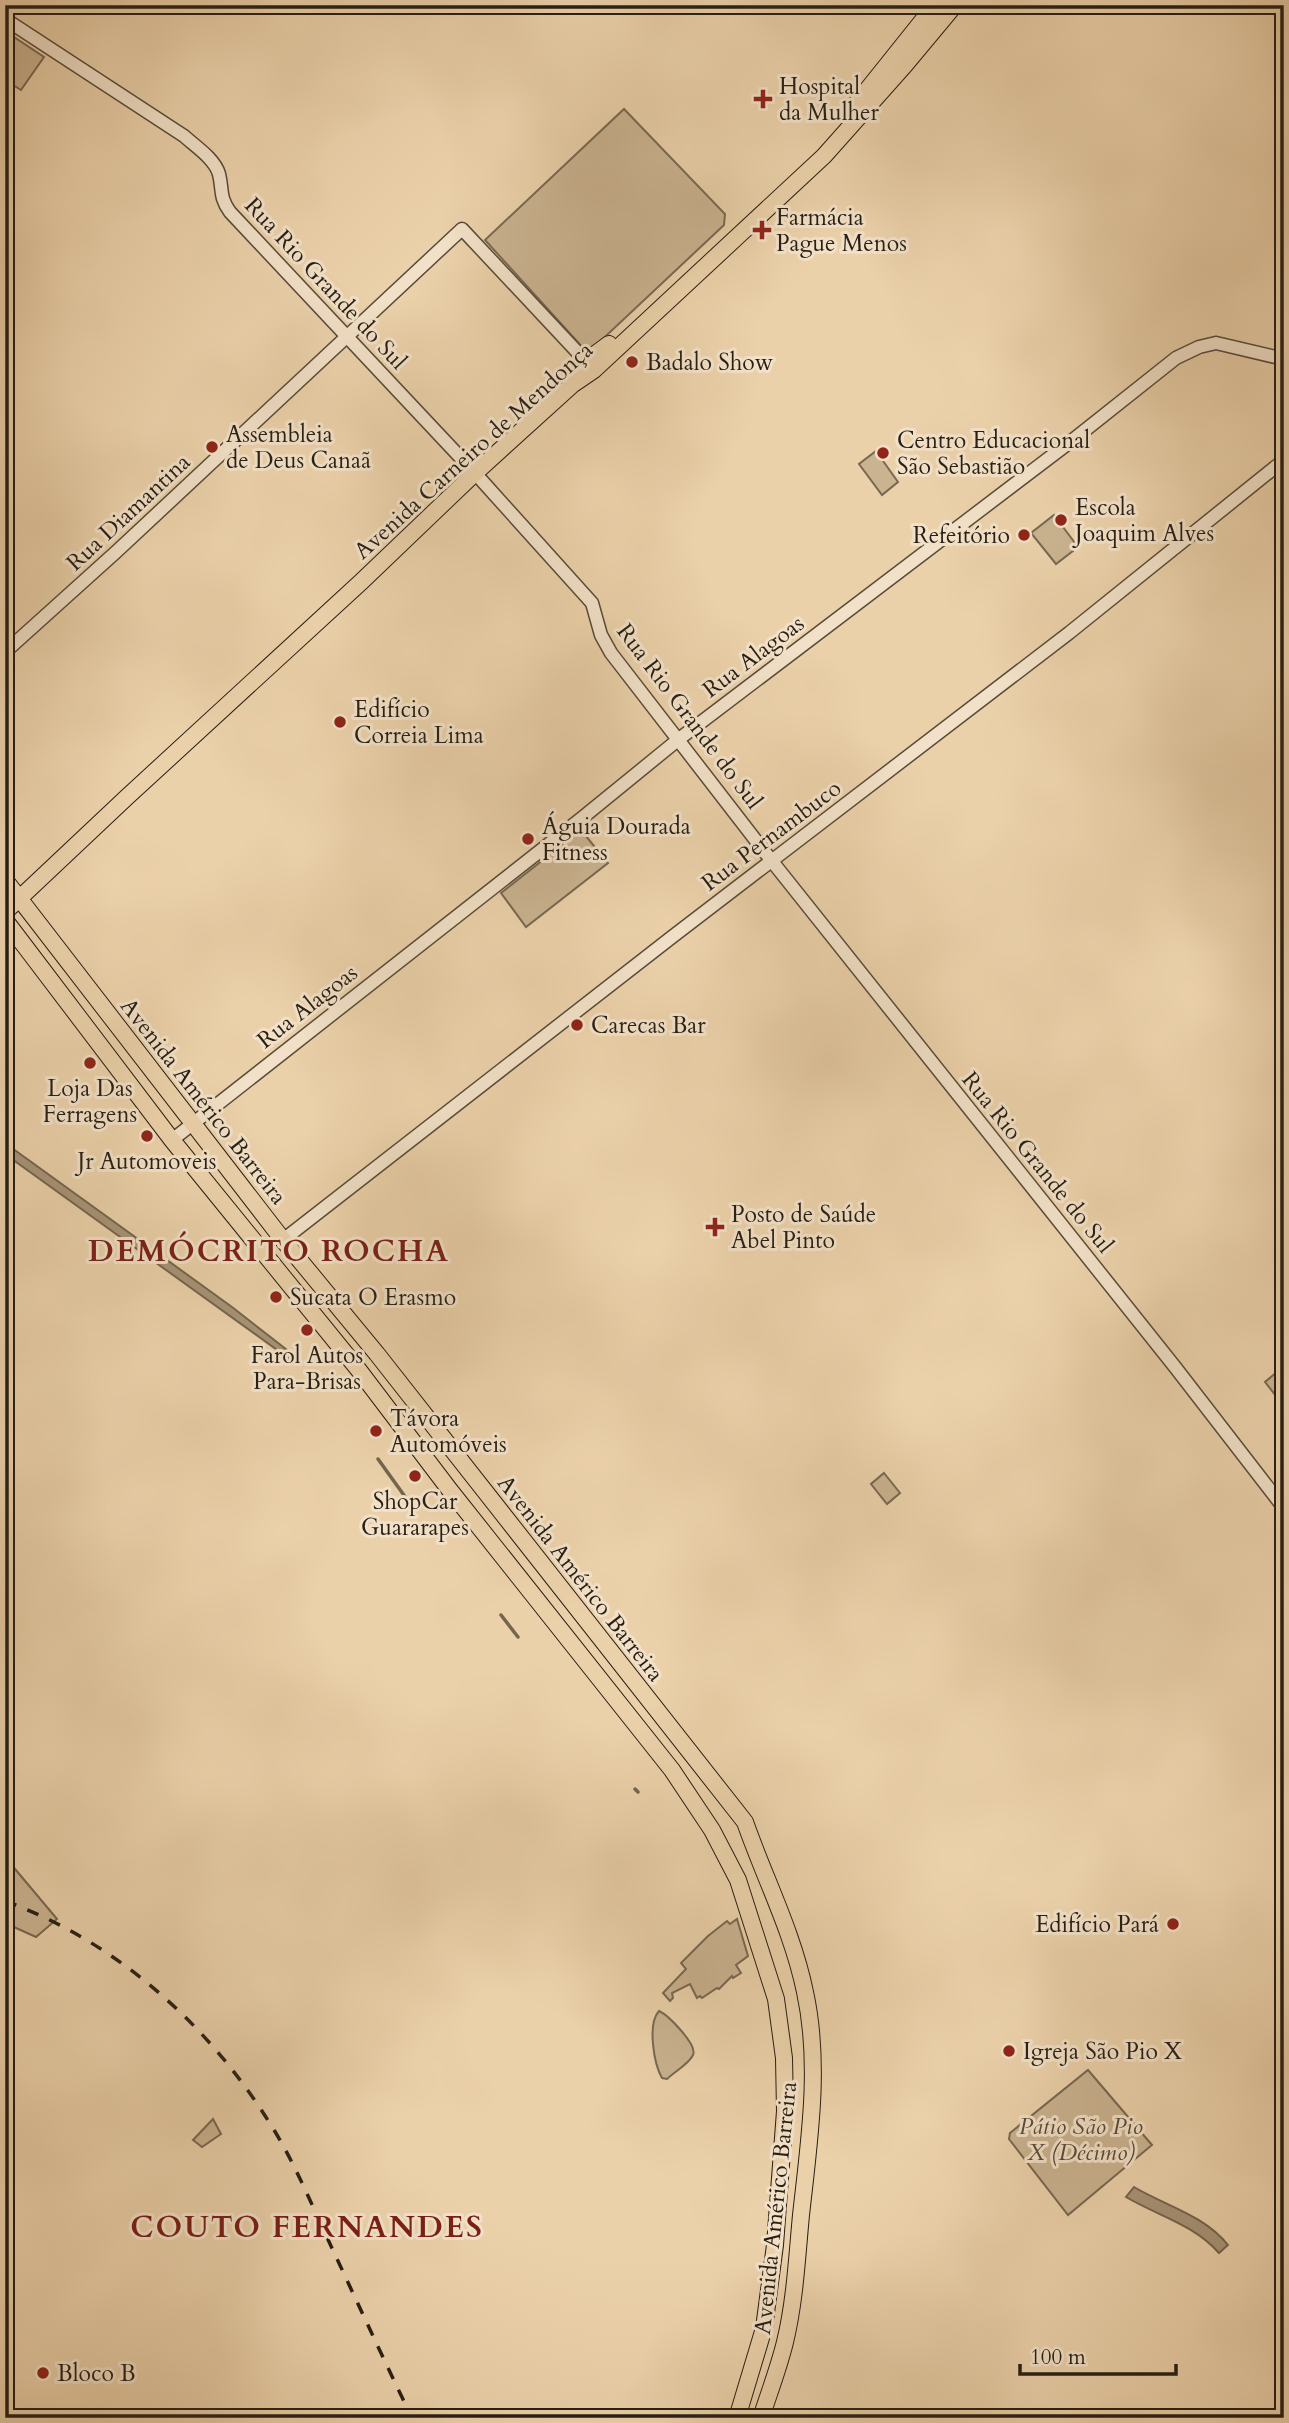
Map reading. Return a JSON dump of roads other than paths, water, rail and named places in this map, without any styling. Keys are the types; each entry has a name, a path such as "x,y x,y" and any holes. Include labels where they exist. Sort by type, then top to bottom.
{"main road":[{"name":"Avenida Carneiro de Mendonça","path":"582,356 590,358 599,352 823,144 935,5"},
{"name":"Avenida Carneiro de Mendonça","path":"5,912 475,473 572,384 594,370 824,156 955,5"},
{"name":"Avenida Américo Barreira","path":"5,880 283,1240 377,1354 744,1822 791,1938 806,1995 810,2035 812,2112 796,2266 785,2341 761,2418"},
{"name":"Avenida Américo Barreira","path":"5,920 172,1140 358,1368 449,1489 672,1770 712,1830 738,1880 776,1999 784,2058 785,2111 775,2245 764,2328 737,2418"}],"street":[{"name":"Rua Rio Grande do Sul","path":"5,19 184,136 205,155 217,170 221,197 230,212 475,473 592,603 601,635 611,653 771,860 1284,1508"},
{"name":"Rua Diamantina","path":"5,652 107,561 461,229 582,356"},
{"name":"Rua Alagoas","path":"172,1140 582,818 679,738 1074,439 1176,358 1199,347 1216,343 1284,359"},
{"path":"572,384 580,368 582,356"},
{"name":"Rua Pernambuco","path":"283,1240 771,860 1069,633 1284,460"}],"waterway":[{"path":"378,1459 411,1505"},
{"path":"501,1615 518,1637"},
{"path":"635,1789 638,1792"}],"railway":[{"path":"5,1901 84,1938 121,1962 155,1989 217,2051 269,2122 292,2162 412,2418"}],"place":[{"name":"Hospital da Mulher","path":"763,99"},
{"name":"Farmácia Pague Menos","path":"762,230"},
{"name":"Badalo Show","path":"632,362"},
{"name":"Assembleia de Deus Canaã","path":"212,447"},
{"name":"Centro Educacional São Sebastião","path":"883,453"},
{"name":"Escola Joaquim Alves","path":"1061,520"},
{"name":"Refeitório","path":"1024,535"},
{"name":"Edifício Correia Lima","path":"340,722"},
{"name":"Águia Dourada Fitness","path":"528,839"},
{"name":"Carecas Bar","path":"577,1025"},
{"name":"Loja Das Ferragens","path":"90,1063"},
{"name":"Jr Automoveis","path":"147,1136"},
{"name":"Posto de Saúde Abel Pinto","path":"715,1227"},
{"name":"Sucata O Erasmo","path":"276,1297"},
{"name":"Farol Autos Para-Brisas","path":"307,1330"},
{"name":"Távora Automóveis","path":"376,1431"},
{"name":"ShopCar Guararapes","path":"415,1476"},
{"name":"Edifício Pará","path":"1173,1924"},
{"name":"Igreja São Pio X","path":"1009,2051"},
{"name":"Bloco B","path":"43,2373"}],"district":[{"name":"DEMÓCRITO ROCHA","path":"269,1251"},
{"name":"COUTO FERNANDES","path":"307,2227"}],"park label":[{"name":"Pátio São Pio X (Décimo)","path":"1081,2139"}]}
